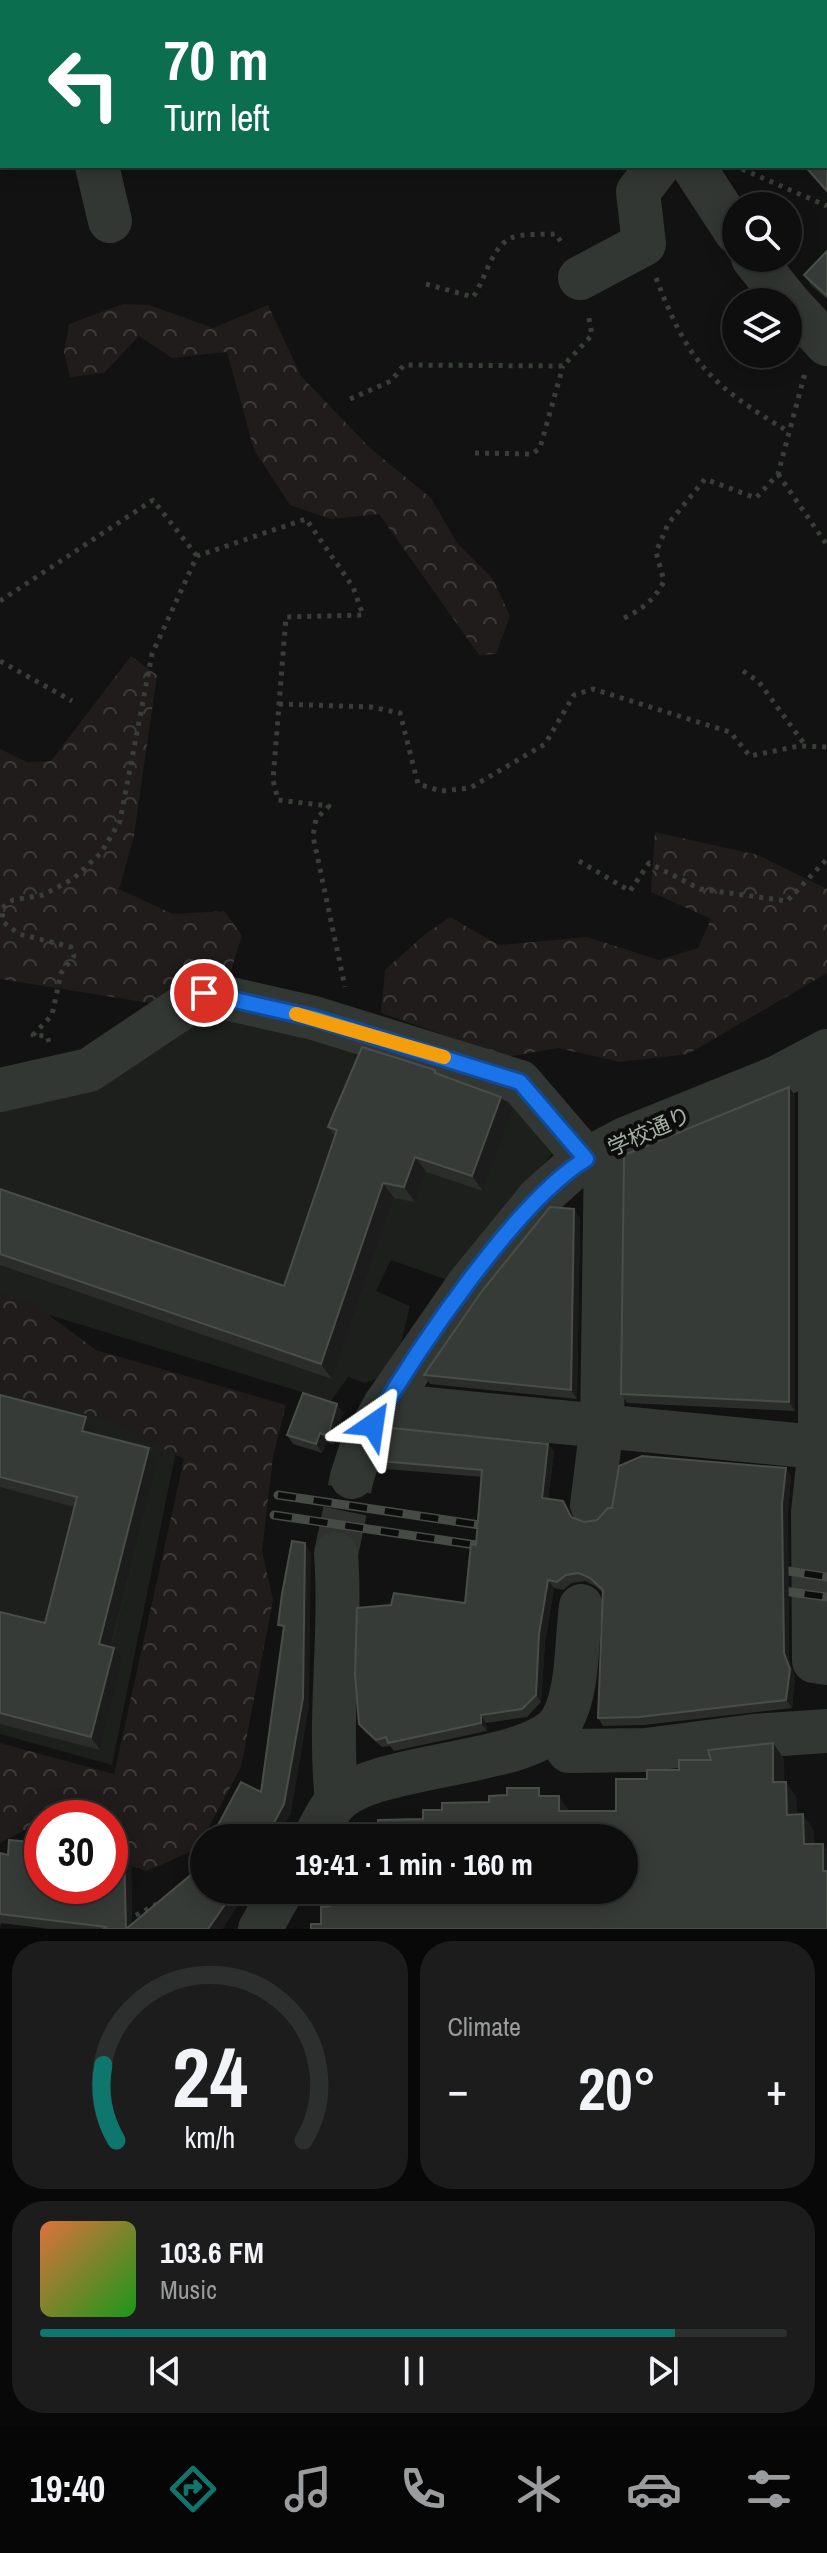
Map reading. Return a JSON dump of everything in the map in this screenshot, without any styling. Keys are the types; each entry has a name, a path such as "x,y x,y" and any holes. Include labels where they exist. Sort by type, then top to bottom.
{"street":[{"path":"97,168 110,221"},
{"path":"580,278 644,244 638,192 656,168"},
{"path":"694,168 722,211"},
{"path":"764,272 777,288"},
{"path":"802,317 825,342"},
{"path":"20,1085 89,1070 204,993 314,1018 520,1082 596,1155 602,1425 592,1505"},
{"path":"824,1053 824,1448 813,1512 814,1661 827,1663"},
{"name":"学校通り","path":"352,1477 362,1446 385,1405 468,1285 539,1198 596,1155 824,1053"},
{"path":"385,1405 824,1448"},
{"path":"336,1554 340,1599 332,1754 337,1801"},
{"path":"323,1824 337,1801 366,1785 526,1745 554,1731 569,1699 581,1606"},
{"path":"554,1731 569,1751 646,1750 753,1736 827,1731"},
{"path":"260,1929 274,1904"}],"path":[{"path":"739,168 827,206"},
{"path":"426,284 473,297 486,280 496,251 511,238 556,234 589,296 588,321 592,335 563,366 540,448 532,454 475,453"},
{"path":"644,244 674,326 697,363 750,409 789,432"},
{"path":"624,618 639,611 656,596 664,581 656,552 668,524 705,479 756,498 778,474 804,374 825,342"},
{"path":"350,399 391,381 404,365 563,366"},
{"path":"778,474 827,545"},
{"path":"0,601 153,500 197,556"},
{"path":"20,1085 26,1051 35,1043 49,1043 47,1036 33,1035 52,1015 61,973 74,956 71,947 19,934 3,922 2,908 13,900 43,895 73,879 101,853 120,821 152,654 197,556 306,519 353,587 363,615 286,617 273,780 278,800 329,806 316,819 313,836 348,1001"},
{"path":"0,661 72,701"},
{"path":"743,671 759,682 806,746"},
{"path":"279,704 371,707 400,713 418,784 441,791 470,788 545,744 574,695 593,689 730,732 750,756 806,746 827,747"},
{"path":"579,861 630,891 649,863 700,889 787,901 827,859"},
{"path":"121,1923 159,1903"}],"shaded area":[{"path":"217,992 513,1088 559,1145 450,1281 391,1260 376,1291 410,1306 394,1372 365,1383 348,1377 331,1401 0,1300 0,1097"},
{"path":"0,1345 187,1398 112,1765 0,1734"}],"green space":[{"path":"123,304 149,305 213,328 268,305 301,376 370,448 431,498 457,543 493,579 510,616 496,654 479,655 379,514 331,519 290,505 254,450 227,352 172,358 139,336 104,373 70,377 64,352 69,324"},
{"path":"131,656 157,675 134,836 119,889 173,914 224,911 242,935 228,981 156,1004 0,979 0,749 27,762 51,761"},
{"path":"655,832 758,855 827,889 827,973 688,1054 620,1062 558,1048 507,1057 381,1013 385,970 424,935 450,917 499,945 587,937 659,960 698,948 711,919 651,892"},
{"path":"0,1293 34,1304 96,1350 286,1405 273,1457 262,1551 273,1600 241,1767 210,1824 190,1824 190,1852 147,1871 128,1865 128,1800 24,1800 24,1831 0,1843 0,1743 114,1774 184,1459 102,1418 0,1393"}],"building":[{"path":"807,168 827,168 827,191"},
{"path":"827,251 827,296 804,275"},
{"path":"362,1047 435,1070 435,1073 501,1097 472,1176 415,1157 404,1187 383,1183 321,1364 0,1254 0,1189 284,1286 337,1130 328,1127"},
{"path":"789,1087 789,1402 621,1394 624,1155"},
{"path":"550,1207 574,1209 571,1390 424,1375 482,1291"},
{"path":"303,1393 337,1404 328,1436 320,1433 316,1444 287,1435"},
{"path":"0,1395 86,1417 82,1431 149,1448 99,1644 114,1648 91,1737 0,1713 0,1612 45,1623 77,1497 0,1477"},
{"path":"391,1428 548,1444 542,1498 563,1501 571,1517 584,1522 597,1520 608,1508 612,1508 619,1466 642,1456 786,1468 782,1504 784,1653 790,1669 786,1700 639,1717 598,1718 603,1590 579,1573 566,1575 557,1582 548,1580 539,1634 536,1695 522,1709 481,1715 481,1723 388,1743 386,1737 376,1740 359,1724 355,1674 357,1608 391,1605 394,1593 465,1603 471,1544 476,1545 482,1470 381,1461 382,1444"},
{"path":"292,1541 305,1543 303,1698 284,1804 273,1824 218,1824 241,1782 261,1792 284,1626 278,1625"},
{"path":"773,1743 773,1782 786,1782 787,1815 803,1814 804,1844 823,1844 823,1871 827,1871 827,1929 311,1929 311,1924 321,1924 321,1907 330,1904 638,1904 638,1824 378,1824 378,1820 423,1819 423,1810 442,1810 442,1803 489,1802 489,1796 507,1795 507,1788 539,1788 539,1796 559,1796 559,1811 616,1811 616,1779 647,1779 647,1770 679,1770 679,1760 711,1760 708,1750"},
{"path":"9,1840 24,1841 24,1904 125,1904 126,1929 103,1929 106,1927 0,1914 0,1853 8,1855"},
{"path":"190,1876 190,1904 225,1904 208,1929 126,1929"}],"tunnel":[{"path":"336,1554 352,1477"}],"railway":[{"path":"278,1495 500,1528"},
{"path":"274,1515 496,1548"},
{"path":"769,1568 827,1577"},
{"path":"769,1589 827,1597"}],"slow traffic":[{"path":"296,1014 444,1057"}],"route":[{"path":"204,993 314,1018 520,1082 586,1159 539,1198 510,1232 468,1285 373,1425"}]}
